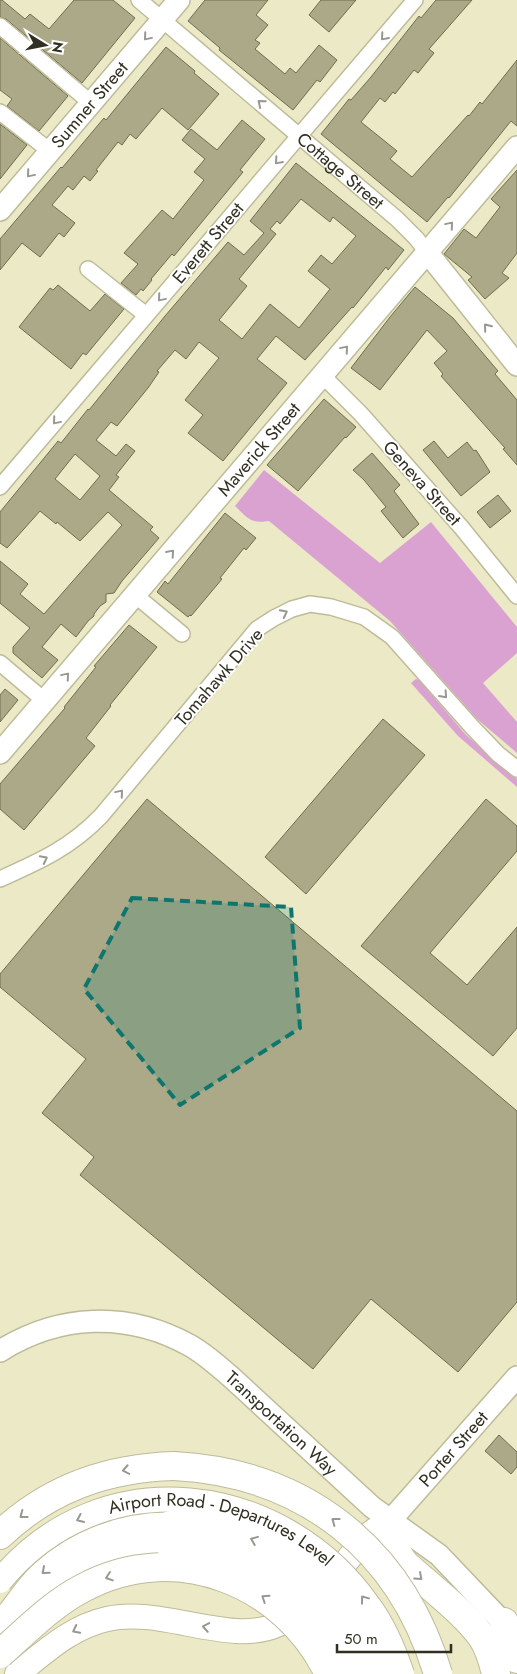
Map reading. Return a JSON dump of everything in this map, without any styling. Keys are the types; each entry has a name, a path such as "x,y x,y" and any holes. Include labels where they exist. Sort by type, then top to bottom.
{"highway":[{"path":"0,1535 36,1506 72,1486 121,1471 146,1467 202,1468 230,1473 273,1486 313,1506 348,1530 380,1562 405,1596 425,1635 438,1674"},
{"path":"390,1521 393,1542 399,1557 404,1564 474,1628 487,1647 496,1674"},
{"path":"0,1627 52,1586 88,1565 146,1547 170,1534 196,1547 223,1552 252,1564 280,1579 305,1598 318,1612 343,1648 356,1674"},
{"path":"0,1654 55,1607 84,1587 107,1577 128,1571 152,1568 183,1568 225,1577 249,1588 282,1610 303,1631 319,1654 329,1674"},
{"path":"510,1630 517,1659"}],"main road":[{"name":"Sumner Street","path":"0,210 179,0"},
{"name":"Maverick Street","path":"0,753 517,147"},
{"name":"Cottage Street","path":"427,252 517,365"},
{"name":"Transportation Way","path":"0,1351 16,1341 40,1331 65,1324 91,1321 142,1326 167,1334 190,1345 211,1360 363,1499 390,1521 439,1555 510,1630"},
{"name":"Porter Street","path":"390,1521 517,1377"},
{"name":"Airport Road - Departures Level","path":"0,1581 19,1560 39,1543 88,1515 121,1505 149,1500 178,1499 217,1505 249,1513 286,1530 337,1568 359,1592 378,1620 402,1674"},
{"path":"17,1674 69,1634 108,1618 125,1616 148,1617 240,1631 265,1629 278,1625 306,1606 324,1588 367,1536 390,1521"},
{"path":"170,1534 197,1524 238,1534 277,1550 301,1566 323,1585 350,1616 365,1640 379,1674"}],"street":[{"name":"Cottage Street","path":"139,0 397,220 416,238 427,252"},
{"name":"Everett Street","path":"0,487 416,0"},
{"path":"0,26 91,103"},
{"path":"0,112 50,151"},
{"path":"88,269 146,315"},
{"name":"Geneva Street","path":"322,376 361,414 461,527 517,596"},
{"path":"135,595 182,634"},
{"name":"Tomahawk Drive","path":"0,879 42,860 84,833 101,816 257,629 292,609 310,604 331,607 364,618 392,637 473,728 498,754 517,769"},
{"path":"0,663 45,701"}],"highlighted area":[{"path":"132,898 291,907 300,1028 180,1105 84,989"}],"shaded area":[{"path":"264,470 380,563 431,522 517,627 517,653 483,683 517,722 517,753 477,719 390,621 269,521 253,521 235,506"},
{"path":"416,679 419,680 466,735 517,779 517,787 458,736 411,683"}],"building":[{"path":"0,0 25,19 30,14 49,29 74,0 113,0 135,18 82,83 6,19 0,17"},
{"path":"205,0 268,0 256,15 268,25 255,40 260,43 255,49 285,74 290,68 296,73 319,45 337,60 320,82 317,80 293,110 219,50 220,48 188,21"},
{"path":"321,0 356,0 329,32 309,15"},
{"path":"436,0 472,0 429,49 434,53 418,73 414,70 395,94 393,92 385,102 380,98 361,122 397,151 390,159 412,177 480,102 482,104 517,60 517,126 511,121 449,198 427,222 321,134 349,99 351,100 371,77 419,16 421,18"},
{"path":"0,38 68,96 39,131 7,106 12,99 0,90"},
{"path":"166,47 219,94 188,130 162,108 136,139 130,134 122,145 118,142 96,170 98,171 90,181 84,176 73,190 68,186 52,205 75,223 64,237 59,233 40,257 22,243 0,270 0,239 104,118 106,120"},
{"path":"242,120 265,139 240,170 243,172 174,256 172,254 143,291 141,289 136,295 121,283 138,264 124,253 162,210 173,219 204,180 194,172 205,159 182,140 191,129 217,150"},
{"path":"0,124 27,145 0,179"},
{"path":"296,163 404,250 388,270 386,267 353,308 305,360 276,336 257,359 287,383 223,461 188,433 203,415 185,400 219,358 199,342 186,359 175,350 157,371 159,372 148,388 117,426 111,422 96,440 116,456 126,444 135,451 116,475 119,477 109,490 153,527 150,530 159,538 114,593 106,594 106,602 100,606 76,637 61,624 42,647 58,660 42,678 13,653 13,647 30,628 0,603 0,561 28,584 20,594 44,614 122,525 108,512 80,541 40,511 7,548 0,543 0,512 58,441 61,443 89,410 228,242 244,255 264,233 250,221","holes":["301,199 330,222 333,217 356,236 332,264 321,255 308,271 330,289 299,328 270,304 242,339 219,320 247,286 239,279 276,234 270,229 277,221 280,224","75,454 100,476 80,500 55,479"]},
{"path":"517,170 517,253 502,273 509,278 485,299 468,280 472,277 444,254 464,229 476,238 500,207 491,199"},
{"path":"58,285 90,311 105,294 124,309 86,355 83,353 71,369 19,327 50,288 53,290"},
{"path":"415,287 453,318 498,371 495,374 517,400 517,465 503,449 505,448 441,376 443,374 434,363 447,351 427,330 380,390 351,368"},
{"path":"324,399 356,427 298,491 267,465"},
{"path":"434,441 448,458 467,442 474,451 476,450 490,472 461,496 423,450"},
{"path":"372,453 400,485 394,491 419,524 403,538 381,511 386,507 364,480 353,470"},
{"path":"498,495 511,511 490,528 477,512"},
{"path":"225,513 256,538 246,550 244,548 220,578 222,579 191,616 188,617 157,592 165,581 168,584"},
{"path":"129,625 157,647 86,738 95,746 24,830 0,809 0,784 65,708 96,667 94,666"},
{"path":"5,689 18,700 0,722 0,695"},
{"path":"383,719 425,755 306,894 265,857"},
{"path":"147,799 517,1111 517,1302 458,1372 371,1299 313,1369 80,1175 94,1157 42,1113 86,1059 0,987 0,974"},
{"path":"486,799 517,826 517,851 430,953 467,985 517,927 517,1028 493,1056 361,946"},
{"path":"499,1435 517,1452 517,1467 511,1474 485,1451"}]}
